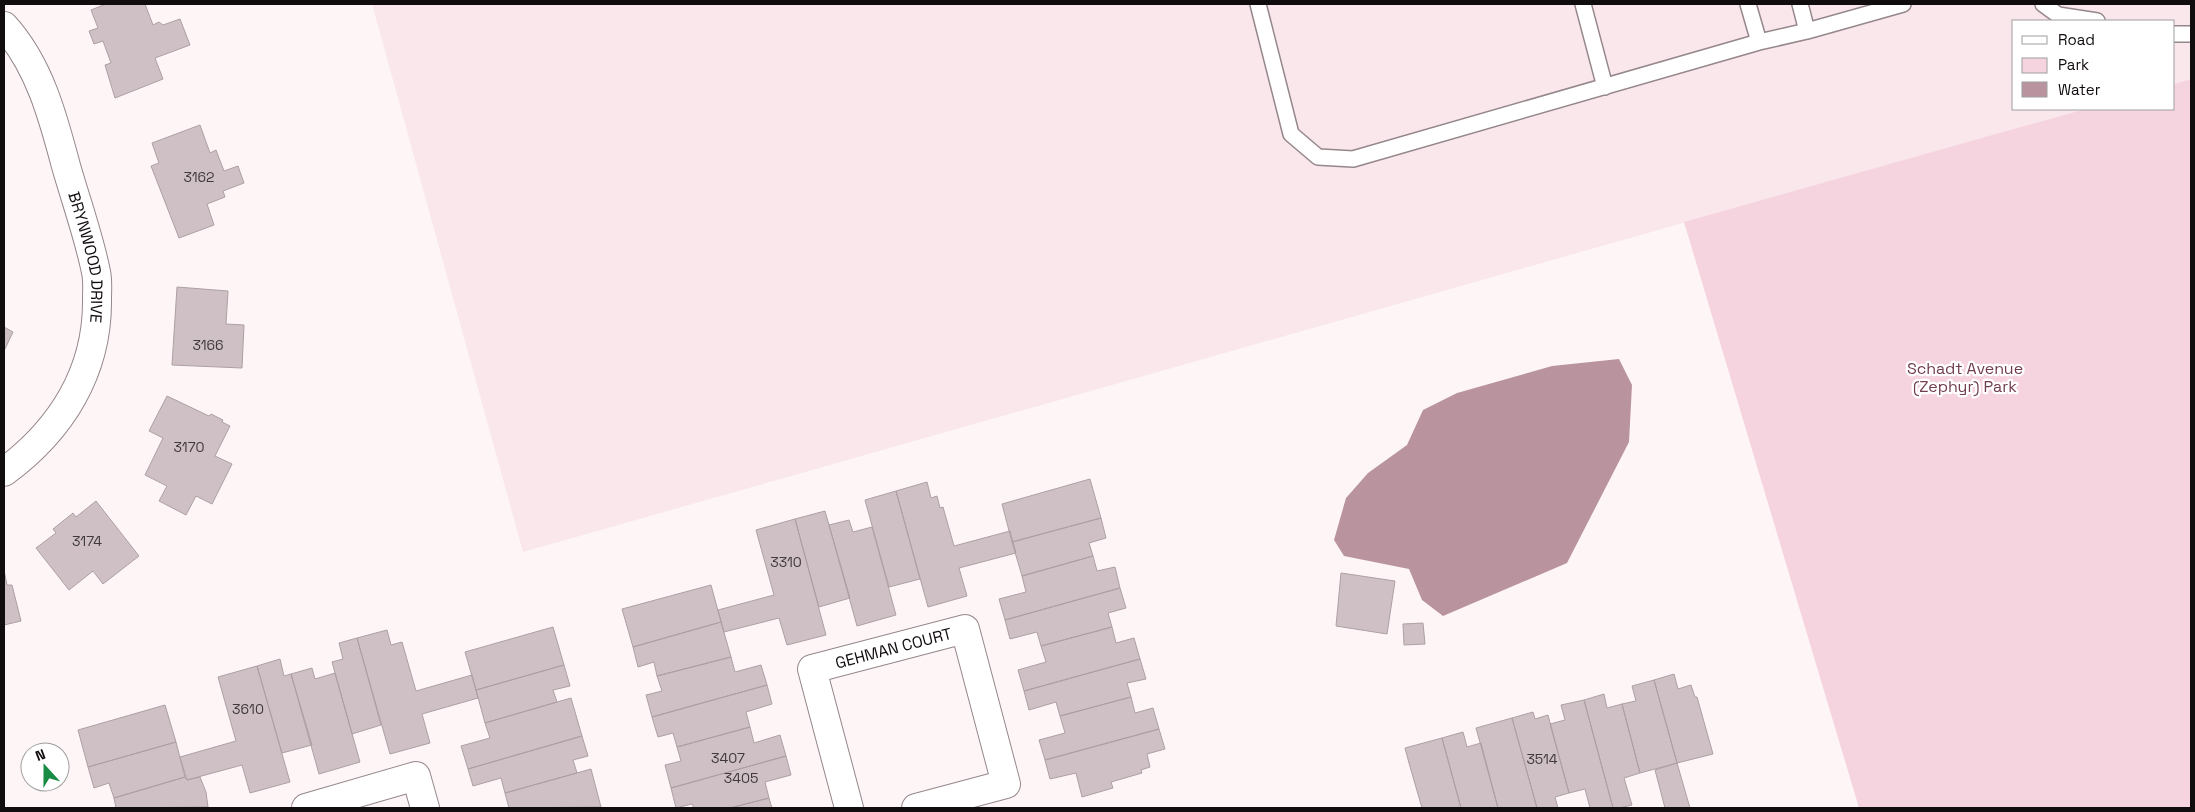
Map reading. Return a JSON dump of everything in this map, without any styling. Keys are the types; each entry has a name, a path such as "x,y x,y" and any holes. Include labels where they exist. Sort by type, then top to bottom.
{"street":[{"name":"BRYNWOOD DRIVE","path":"4,26 31,65 55,127 96,274 97,317 88,360 79,385 61,416 38,444 4,472"},
{"name":"GEHMAN COURT","path":"849,808 812,669 965,629 1006,784 923,807"},
{"path":"306,808 416,776 425,808"}],"lane":[{"path":"1258,4 1291,134 1318,157 1353,159 1758,42 1807,31 1903,4"},
{"path":"1583,4 1605,87"},
{"path":"1748,4 1758,42"},
{"path":"1800,4 1807,31"},
{"path":"2043,4 2058,15 2090,20"},
{"path":"2175,34 2181,36 2191,34"}],"shaded area":[{"path":"372,4 2191,4 2191,79 2175,84 2175,20 2012,20 2012,110 2081,110 523,552"}],"green space":[{"name":"Schadt Avenue (Zephyr) Park","path":"2191,79 2191,808 1859,808 1684,222 2081,110 2175,110 2175,84"}],"water":[{"path":"1619,359 1632,385 1629,442 1567,563 1443,616 1422,600 1409,569 1344,556 1334,540 1346,498 1368,473 1407,445 1423,410 1457,393 1552,366"}],"building":[{"path":"106,4 145,4 153,25 159,22 163,25 180,19 190,45 155,58 163,79 115,98 105,65 111,63 103,41 94,44 89,31 98,28 91,10"},
{"path":"200,125 210,153 216,150 224,171 238,166 244,183 223,191 225,197 207,204 214,225 179,238 151,166 159,163 152,143"},
{"path":"177,287 228,291 226,324 244,325 242,368 172,365"},
{"path":"4,327 13,332 4,351"},
{"path":"167,396 209,416 211,414 230,426 215,456 232,464 212,504 196,496 186,515 159,501 167,486 145,475 163,438 149,431"},
{"path":"1090,479 1101,518 1012,542 1002,504"},
{"path":"927,482 931,498 937,496 940,508 943,507 954,546 1010,531 1016,553 959,568 967,596 928,607 896,491"},
{"path":"896,491 920,579 889,587 865,500"},
{"path":"96,501 139,556 103,584 93,571 69,590 36,548 56,533 53,529 73,513 76,517"},
{"path":"825,511 850,598 819,607 795,519"},
{"path":"1101,518 1106,538 1089,543 1093,556 1022,576 1012,542"},
{"path":"795,519 826,635 787,645 779,618 724,632 718,610 774,595 756,530"},
{"path":"849,520 853,532 872,527 896,615 857,626 829,525"},
{"path":"1093,556 1097,571 1115,567 1120,588 1005,620 999,599 1026,592 1022,576"},
{"path":"4,570 7,585 12,585 21,621 4,625"},
{"path":"1341,573 1395,581 1387,634 1336,626"},
{"path":"711,585 721,622 633,647 622,609"},
{"path":"1120,588 1126,608 1108,613 1112,627 1041,646 1037,632 1010,639 1005,620"},
{"path":"721,622 731,657 657,676 654,662 638,667 633,647"},
{"path":"1423,623 1425,644 1404,645 1403,624"},
{"path":"553,627 564,665 476,690 465,652"},
{"path":"1112,627 1116,643 1134,638 1140,659 1024,691 1018,670 1046,662 1041,646"},
{"path":"387,630 391,645 402,642 416,691 472,675 478,698 422,714 430,743 390,754 357,638"},
{"path":"357,638 381,725 352,734 332,662 343,659 339,643"},
{"path":"731,657 735,672 761,665 767,685 652,717 646,695 662,691 657,676"},
{"path":"280,659 284,676 291,674 312,745 282,753 257,666"},
{"path":"1140,659 1146,679 1127,683 1131,697 1060,716 1056,702 1029,710 1024,691"},
{"path":"564,665 570,686 553,690 557,702 485,723 476,690"},
{"path":"257,666 290,782 250,793 242,765 187,780 180,757 236,741 218,677"},
{"path":"312,668 315,679 335,673 360,762 319,774 291,674"},
{"path":"1674,674 1678,689 1691,685 1695,697 1697,697 1713,754 1677,763 1654,680"},
{"path":"1654,680 1677,763 1640,773 1622,704 1636,701 1632,686"},
{"path":"767,685 772,704 746,712 750,727 677,747 673,733 658,737 652,717"},
{"path":"1604,694 1607,708 1622,704 1640,773 1624,778 1632,805 1619,808 1613,808 1584,700"},
{"path":"1131,697 1135,713 1153,708 1159,729 1045,760 1039,740 1065,733 1060,716"},
{"path":"571,698 582,736 468,769 461,746 490,738 485,723"},
{"path":"1584,700 1613,808 1590,808 1585,789 1569,793 1550,724 1565,720 1561,705"},
{"path":"165,705 176,742 88,767 78,730"},
{"path":"1533,712 1535,719 1548,715 1569,793 1555,797 1558,808 1537,808 1512,718"},
{"path":"1512,718 1537,808 1498,808 1476,728"},
{"path":"750,727 754,743 780,735 786,756 671,788 665,765 681,761 677,747"},
{"path":"1159,729 1165,749 1147,754 1150,767 1141,770 1142,773 1111,782 1113,788 1082,797 1076,773 1050,779 1045,760"},
{"path":"1463,732 1467,747 1481,743 1498,808 1461,808 1442,738"},
{"path":"582,736 588,756 573,760 577,773 505,793 501,778 473,786 468,769"},
{"path":"1442,738 1461,808 1422,808 1405,748"},
{"path":"176,742 185,777 114,798 109,783 94,788 88,767"},
{"path":"786,756 791,775 765,782 769,798 730,808 694,808 692,804 676,808 671,788"},
{"path":"1677,763 1690,808 1665,808 1655,770"},
{"path":"591,769 601,807 509,808 505,793"},
{"path":"185,777 187,780 200,777 206,792 208,807 116,808 114,798"},
{"path":"769,798 772,808 730,808"}]}
